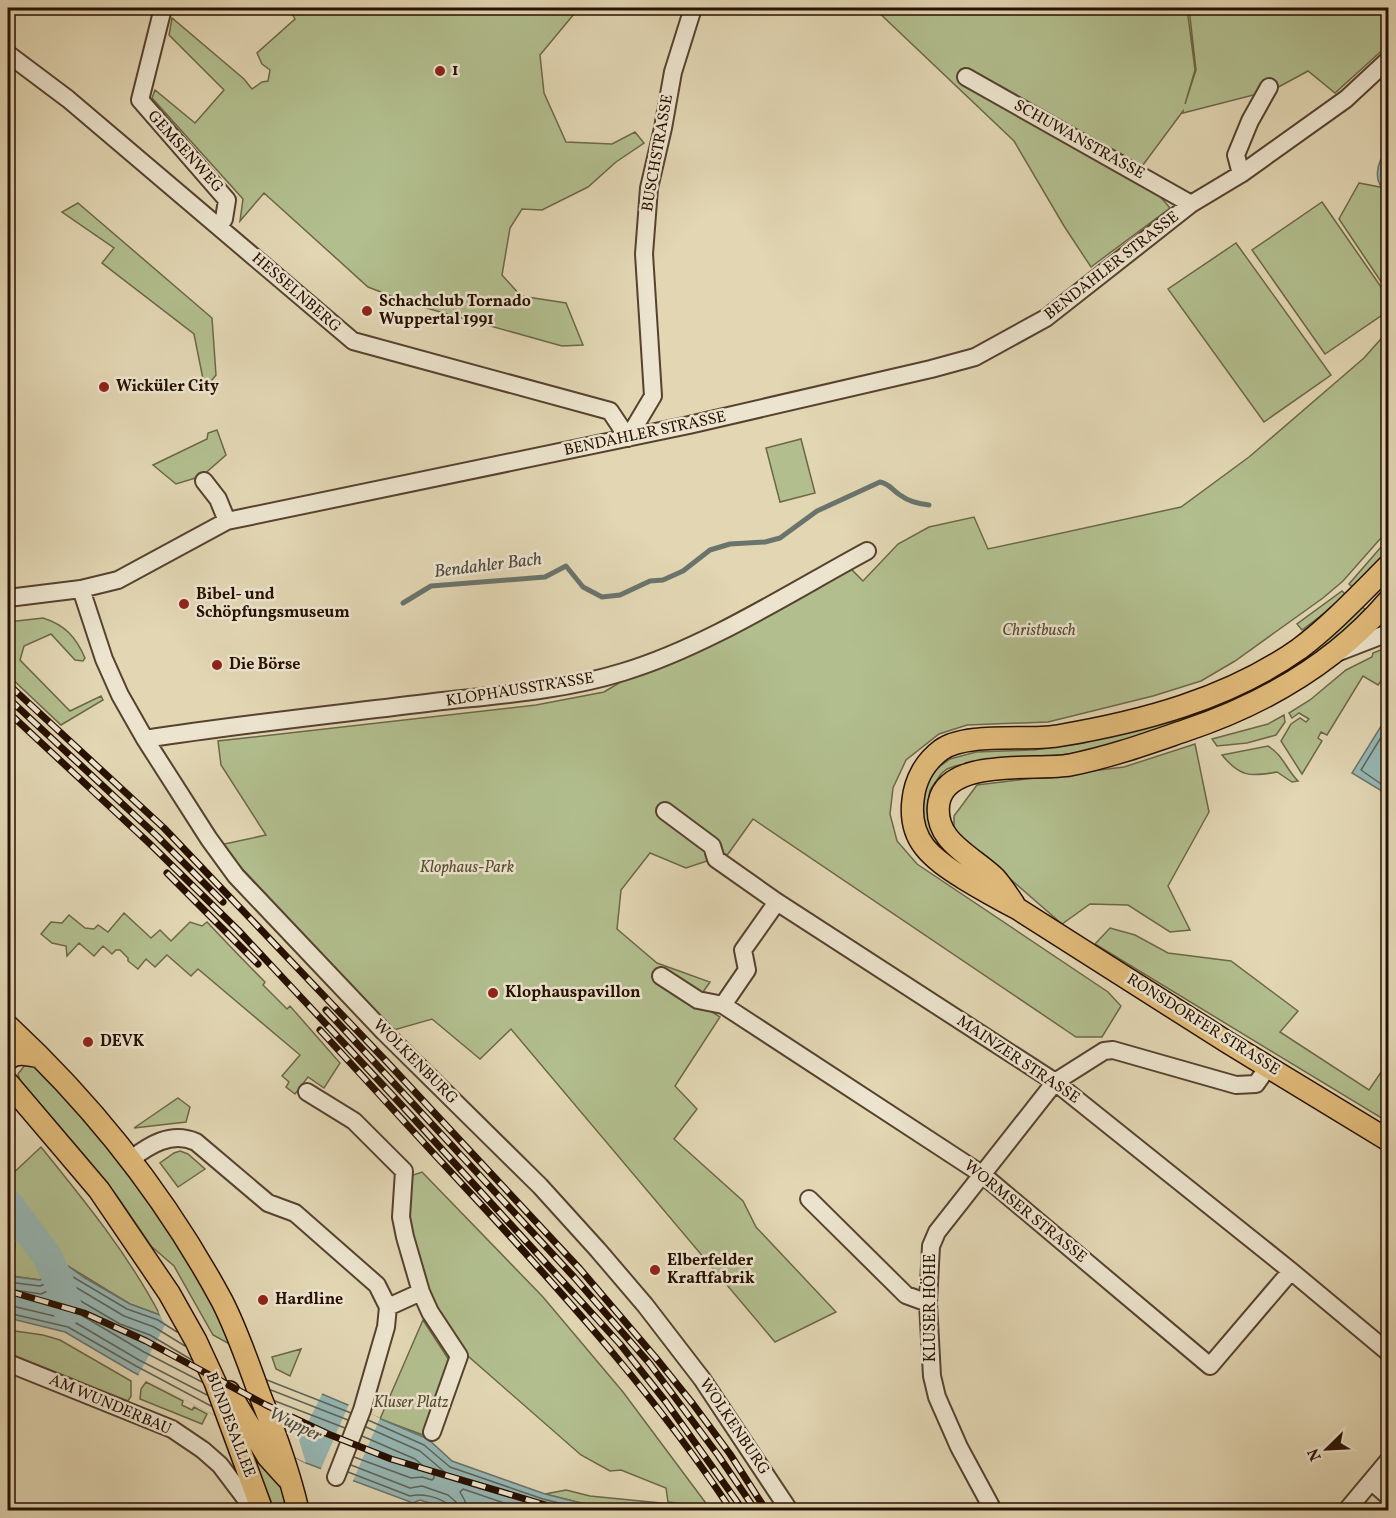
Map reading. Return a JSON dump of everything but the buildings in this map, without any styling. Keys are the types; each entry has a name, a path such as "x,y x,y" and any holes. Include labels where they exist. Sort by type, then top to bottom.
{"main road":[{"name":"RONSDORFER STRASSE","path":"1389,566 1299,648 1245,681 1197,701 1079,732 1049,737 970,741 954,744 937,754 924,768 915,786 912,807 913,823 919,839 924,848 940,864 984,892 1018,909 1268,1067 1389,1140"},
{"name":"RONSDORFER STRASSE","path":"1018,909 995,879 954,846 943,832 939,804 943,792 950,784 967,774 991,770 1067,765 1096,760 1198,727 1256,702 1294,681 1334,654 1389,601"},
{"path":"8,1026 87,1108 130,1160 159,1198 199,1261 223,1304 244,1352 281,1450 298,1510"},
{"path":"40,1057 21,1054 10,1057 8,1071 10,1085 99,1190 152,1265 268,1457 292,1483"},
{"name":"BUNDESALLEE","path":"196,1341 231,1424 262,1510"}],"street":[{"name":"GEMSENWEG","path":"163,8 140,100 227,200 224,219 218,226"},
{"name":"BUSCHSTRASSE","path":"628,438 653,396 644,254 649,188 673,72 693,8"},
{"name":"HESSELNBERG","path":"8,54 68,99 352,341 610,411 628,438"},
{"name":"BENDAHLER STRASSE","path":"8,598 81,589 120,579 227,521 628,438 920,372 975,357 1046,318 1191,204 1241,174 1346,99 1389,60"},
{"name":"SCHUWANSTRASSE","path":"966,77 1191,204"},
{"path":"1241,174 1236,155 1250,121 1269,87"},
{"path":"204,481 219,500 227,521"},
{"name":"KLOPHAUSSTRASSE","path":"145,739 584,682 622,672 698,642 867,550"},
{"path":"1372,582 1389,596"},
{"name":"WOLKENBURG","path":"81,589 104,659 120,695 145,739 209,839 236,876 384,1032 540,1186 598,1250 702,1379 789,1510"},
{"path":"1334,654 1389,633"},
{"name":"MAINZER STRASSE","path":"665,811 712,846 716,859 777,902 1055,1082 1389,1352"},
{"path":"723,1005 747,970 743,950 777,902"},
{"name":"WORMSER STRASSE","path":"661,976 698,1000 723,1005 983,1175 1210,1366 1291,1271"},
{"name":"KLUSER HÖHE","path":"993,1510 958,1448 937,1397 932,1376 928,1304 931,1246 937,1233 1055,1082 1104,1050 1113,1050 1236,1085 1256,1084 1268,1067"},
{"path":"307,1092 354,1121 404,1171 401,1217 420,1292 430,1312 459,1356 432,1432"},
{"path":"130,1160 150,1145 163,1141 175,1138 196,1142 268,1203 295,1213 377,1285 388,1307 386,1327 362,1410 336,1478"},
{"path":"810,1199 906,1295 928,1304"},
{"path":"388,1307 420,1292"},
{"name":"AM WUNDERBAU","path":"8,1363 153,1421 178,1434 203,1450 220,1465 254,1510"},
{"path":"1347,1510 1389,1461"},
{"path":"1371,1482 1389,1496"}],"green space":[{"path":"289,8 579,8 540,55 544,93 566,142 612,144 635,132 644,143 616,162 588,187 542,210 522,209 510,228 502,275 521,296 566,303 583,345 562,346 412,304 368,287 264,193 240,221 243,199 152,98 155,90 195,123 224,90 169,35 172,18 244,79 252,89 268,81 270,70 262,64 257,53 295,19"},
{"path":"874,8 1187,8 1195,70 1185,104 1196,70 1189,8 1388,8 1388,45 1335,93 1308,71 1273,90 1183,113 1183,111 1134,177 1152,187 1170,208 1091,267 1014,141"},
{"path":"1359,183 1380,187 1388,193 1388,292 1339,219"},
{"path":"1322,202 1388,297 1388,311 1325,354 1252,250"},
{"path":"78,203 212,318 216,375 205,389 194,334 102,263 114,248 62,212"},
{"path":"1236,243 1331,375 1264,422 1168,289"},
{"name":"Klophaus-Park","path":"1388,331 1388,530 1343,581 1235,661 1201,681 1153,696 1048,722 967,725 939,734 906,760 893,788 890,814 897,841 917,864 1108,992 1121,1006 1102,1037 1076,1037 753,819 728,854 686,868 650,853 621,890 617,929 657,963 710,982 696,1002 720,1017 675,1086 697,1109 674,1139 743,1201 756,1227 836,1312 775,1342 511,1029 480,1059 432,1019 394,1030 220,845 266,835 221,765 218,741 536,705 604,692 634,674 849,567 863,581 898,544 929,527 974,517 988,549 1181,507 1249,457 1364,358"},
{"path":"217,430 226,455 202,476 176,484 153,465 207,439 208,433"},
{"path":"801,439 815,493 780,502 766,448"},
{"path":"1388,539 1388,556 1355,589 1349,584"},
{"path":"1342,591 1347,596 1302,630 1297,624"},
{"path":"1359,604 1367,611 1318,653 1279,678 1213,711 1098,749 1070,754 978,762 947,769 930,790 927,809 931,829 948,854 946,855 934,846 922,826 924,788 936,769 950,759 976,752 1034,750 1084,743 1188,712"},
{"path":"43,618 64,628 78,644 85,658 83,661 75,660 51,634 24,646 20,660 70,711 101,696 103,700 61,725 8,675 8,622"},
{"path":"1388,647 1388,672 1378,685 1363,676 1327,735 1321,732 1318,738 1322,741 1302,774 1281,741 1291,724 1300,718 1306,722 1309,719 1299,713 1292,718 1289,713 1310,700 1346,670 1372,657 1373,653"},
{"path":"1284,715 1285,722 1276,735 1247,743 1217,746 1212,739 1268,724"},
{"path":"1195,744 1209,812 1168,886 1190,930 1170,932 1128,905 1090,904 1062,924 954,830 954,816 977,785 1124,767"},
{"path":"1268,746 1298,781 1292,782 1277,772 1260,775 1246,774 1234,768 1222,755"},
{"path":"124,913 151,938 160,930 171,941 190,922 202,926 207,922 265,982 263,985 287,1009 290,1006 340,1063 324,1088 308,1077 295,1094 286,1087 289,1082 282,1076 300,1055 198,969 191,976 167,955 155,967 146,959 138,969 120,950 112,954 103,946 94,956 79,943 67,956 66,946 52,943 41,934 51,922 62,923 69,915 85,928 94,929 98,925 108,932"},
{"path":"1110,928 1135,935 1168,953 1231,961 1298,1011 1280,1032 1369,1090 1388,1062 1388,1122 1095,944"},
{"path":"25,1065 38,1067 104,1140 191,1262 233,1346 213,1335 174,1266 151,1246 117,1196 20,1081 18,1074"},
{"path":"178,1098 190,1107 186,1122 134,1128"},
{"path":"41,1147 120,1249 160,1315 130,1304 68,1266 40,1280 12,1276 15,1244 8,1234 8,1178"},
{"path":"180,1151 188,1154 205,1169 178,1187 160,1163"},
{"path":"422,1172 543,1297 623,1392 711,1510 668,1502 666,1488 621,1470 610,1471 581,1455 469,1357 457,1353 427,1287 411,1235 408,1201 413,1175"},
{"name":"Kluser Platz","path":"423,1320 449,1360 423,1435 380,1419"},
{"path":"8,1330 60,1340 131,1381 131,1396 128,1401 8,1353"},
{"path":"301,1349 290,1376 276,1369 272,1357"},
{"path":"146,1382 183,1401 182,1405 192,1410 194,1407 207,1414 202,1424 140,1399 141,1389"},
{"path":"242,1429 281,1480 288,1510 271,1510"},
{"path":"566,1490 590,1496 681,1505 699,1510 609,1510 545,1494"}],"water":[{"path":"1388,148 1388,193 1379,183 1378,172 1381,159"},
{"path":"1388,715 1388,788 1385,793 1352,773"},
{"path":"68,1266 130,1304 160,1315 243,1365 322,1394 428,1439 452,1461 545,1494 609,1510 452,1510 420,1500 413,1503 306,1463 133,1372 65,1332 8,1318 8,1276 40,1280"}],"pier":[{"path":"158,1311 245,1363 323,1392 299,1440 306,1463 138,1376 165,1325"},
{"path":"349,1404 380,1418 352,1483 320,1471"}],"waterway":[{"name":"Bendahler Bach","path":"403,603 431,586 545,577 566,566 583,587 602,597 620,595 650,581 663,580 683,571 710,550 730,544 765,542 780,538 817,511 880,482 906,499 929,505"},
{"name":"Wupper","path":"8,1204 47,1256 68,1310"}],"railway":[{"path":"8,684 164,828 580,1269 693,1404 730,1454 766,1510"},
{"path":"8,698 157,836 223,902"},
{"path":"8,712 149,843 238,930 395,1098 620,1344 666,1402 743,1510"},
{"path":"167,873 258,964"},
{"path":"326,1010 574,1277 650,1364 752,1505"},
{"path":"320,1030 584,1319 646,1393 731,1510"},
{"path":"8,1291 84,1313 146,1341 266,1405 328,1434 391,1459 562,1510"}],"place":[{"name":"1","path":"440,71"},
{"name":"Schachclub Tornado Wuppertal 1991","path":"367,311"},
{"name":"Wicküler City","path":"104,387"},
{"name":"Bibel- und Schöpfungsmuseum","path":"184,604"},
{"name":"Die Börse","path":"217,665"},
{"name":"Klophauspavillon","path":"493,993"},
{"name":"DEVK","path":"88,1042"},
{"name":"Elberfelder Kraftfabrik","path":"655,1270"},
{"name":"Hardline","path":"263,1300"}],"park label":[{"name":"Christbusch","path":"1039,631"}]}
